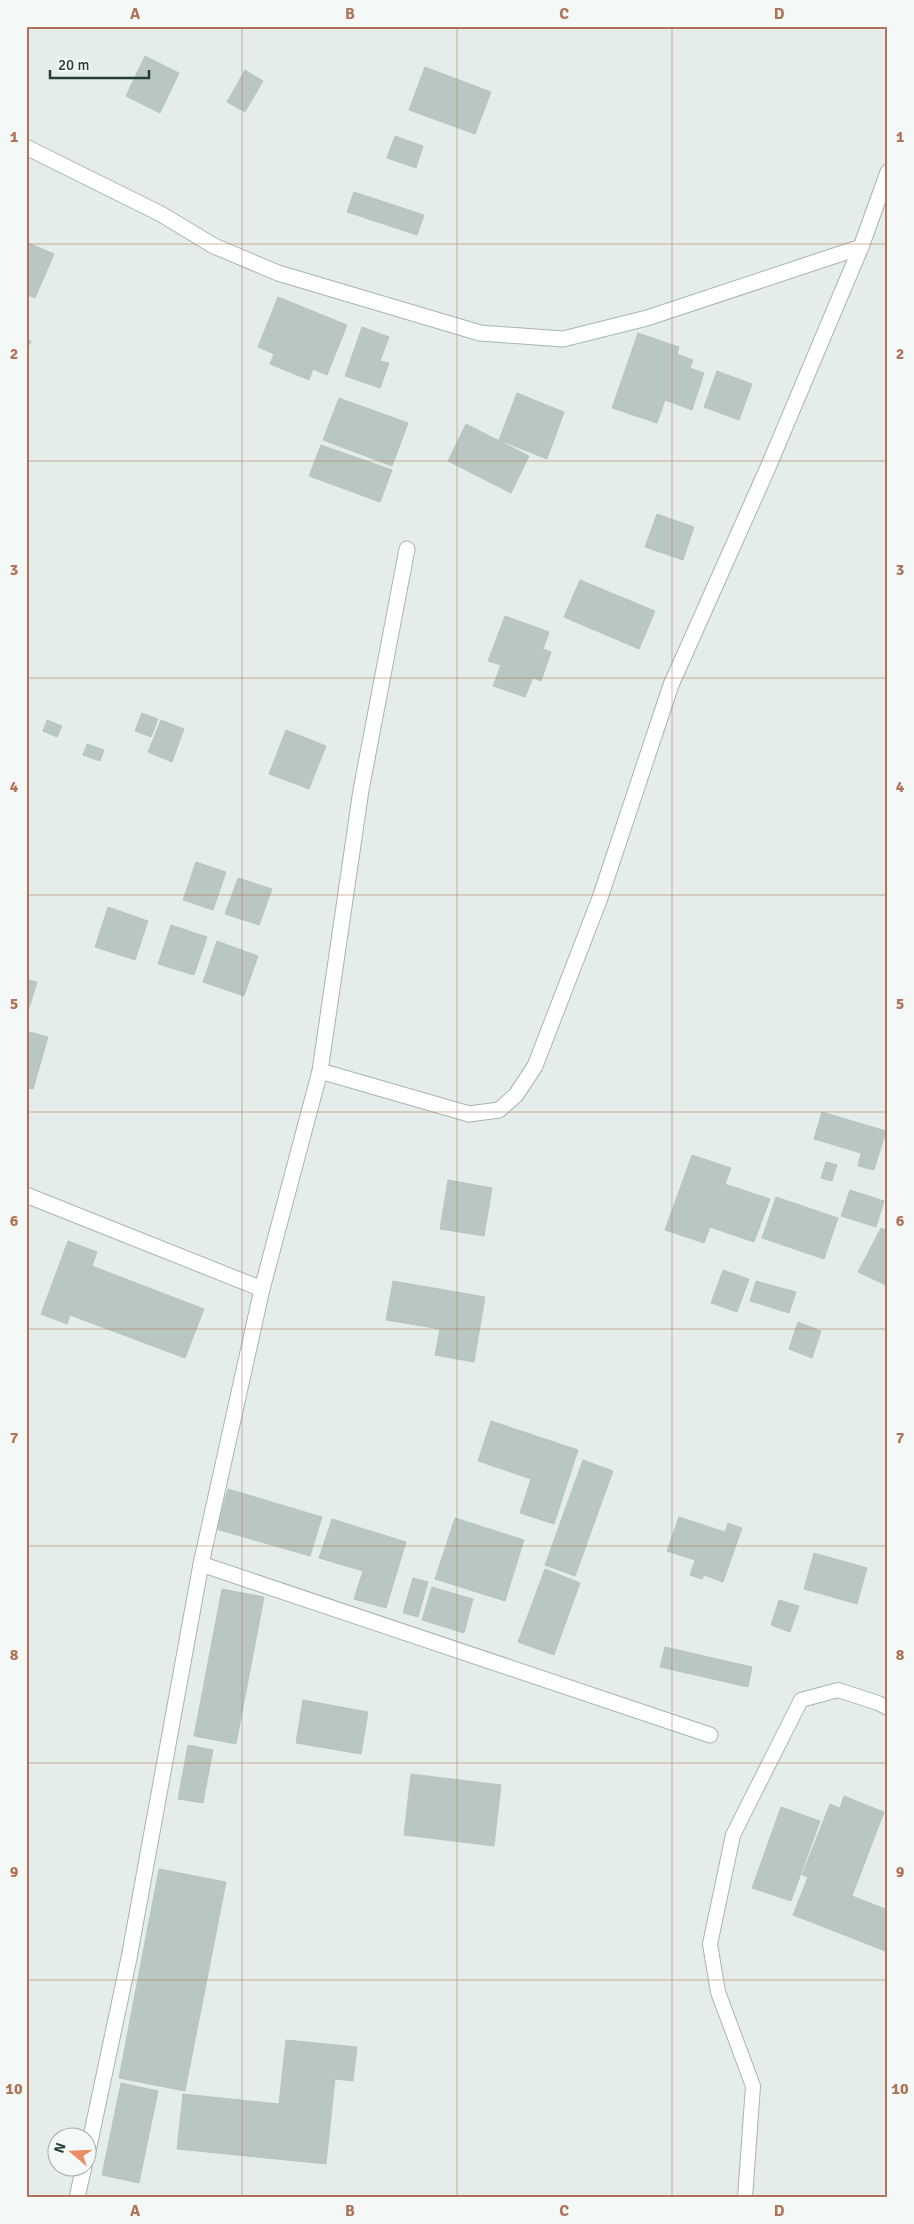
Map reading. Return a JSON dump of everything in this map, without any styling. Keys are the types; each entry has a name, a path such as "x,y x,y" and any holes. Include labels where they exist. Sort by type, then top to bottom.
{"street":[{"path":"26,147 161,214 214,246 278,273 480,333 564,339 647,318 860,248"},
{"path":"320,1071 469,1114 499,1110 516,1095 535,1066 600,898 671,685 769,465 860,248 888,172"},
{"path":"93,2126 129,1958 200,1564 262,1289 320,1071 361,790 407,549"},
{"path":"26,1195 262,1289"},
{"path":"200,1564 710,1735"},
{"path":"78,2198 82,2176"}],"lane":[{"path":"745,2198 753,2086 718,1992 710,1944 733,1835 801,1700 838,1690 888,1708"}],"building":[{"path":"145,56 179,73 160,113 126,96"},
{"path":"425,67 491,92 475,134 409,110"},
{"path":"245,70 263,81 245,112 227,102"},
{"path":"395,136 423,146 416,168 387,158"},
{"path":"354,192 424,215 417,235 347,212"},
{"path":"26,242 54,254 35,298 26,294"},
{"path":"278,297 347,325 327,375 313,369 309,380 270,364 274,354 258,347"},
{"path":"362,327 389,337 380,361 389,363 380,388 345,376"},
{"path":"638,333 679,347 677,354 693,360 690,368 704,373 692,410 665,400 657,423 612,408"},
{"path":"26,339 31,341 26,351"},
{"path":"717,371 752,384 739,420 704,407"},
{"path":"517,393 564,412 547,459 499,440"},
{"path":"339,398 408,423 392,466 323,440"},
{"path":"466,424 529,456 511,493 448,461"},
{"path":"321,445 392,470 380,502 309,476"},
{"path":"657,514 694,527 683,560 645,547"},
{"path":"580,580 655,611 639,649 564,617"},
{"path":"505,616 549,632 543,649 551,652 541,681 533,678 525,697 493,686 501,665 488,661"},
{"path":"142,713 158,719 151,737 135,731"},
{"path":"47,720 62,726 57,737 43,731"},
{"path":"161,720 184,729 172,762 148,752"},
{"path":"286,730 326,746 309,789 269,774"},
{"path":"87,744 104,750 100,761 83,755"},
{"path":"196,862 226,872 213,910 183,900"},
{"path":"238,878 272,889 259,925 225,914"},
{"path":"108,907 148,921 135,960 95,947"},
{"path":"171,925 207,937 194,975 158,964"},
{"path":"217,941 258,956 244,996 203,982"},
{"path":"26,979 37,982 26,1018"},
{"path":"26,1031 48,1037 33,1089 26,1088"},
{"path":"822,1112 886,1131 874,1170 858,1166 861,1153 814,1139"},
{"path":"692,1155 731,1168 725,1184 770,1199 754,1242 710,1227 704,1243 665,1230"},
{"path":"826,1162 837,1165 832,1181 821,1178"},
{"path":"448,1180 492,1188 484,1236 440,1229"},
{"path":"850,1190 884,1201 876,1227 841,1216"},
{"path":"776,1197 838,1218 824,1259 762,1238"},
{"path":"881,1228 888,1231 888,1282 886,1285 858,1272"},
{"path":"68,1241 97,1252 92,1266 204,1309 185,1358 70,1315 67,1324 41,1314"},
{"path":"723,1270 749,1279 737,1312 711,1303"},
{"path":"393,1281 485,1297 474,1362 435,1355 440,1329 386,1320"},
{"path":"756,1281 796,1292 789,1313 750,1301"},
{"path":"798,1322 821,1331 812,1358 789,1349"},
{"path":"491,1421 578,1450 554,1524 520,1513 531,1479 478,1461"},
{"path":"583,1460 613,1471 575,1576 545,1565"},
{"path":"228,1489 322,1517 310,1556 216,1529"},
{"path":"679,1517 725,1532 728,1523 742,1528 723,1582 704,1575 702,1579 690,1575 695,1560 667,1551"},
{"path":"455,1518 524,1540 505,1601 435,1579"},
{"path":"332,1519 406,1542 386,1608 354,1599 363,1571 319,1558"},
{"path":"814,1553 867,1568 857,1604 804,1589"},
{"path":"545,1569 580,1583 554,1655 518,1642"},
{"path":"413,1578 428,1582 418,1617 403,1613"},
{"path":"432,1587 473,1599 464,1633 422,1620"},
{"path":"222,1589 264,1597 236,1744 194,1736"},
{"path":"779,1600 799,1606 790,1632 771,1625"},
{"path":"665,1647 752,1667 748,1687 660,1667"},
{"path":"303,1700 368,1712 361,1754 296,1743"},
{"path":"188,1745 213,1750 203,1803 178,1799"},
{"path":"411,1774 501,1785 494,1846 404,1835"},
{"path":"844,1796 884,1812 852,1896 888,1910 888,1952 793,1915 808,1877 802,1875 830,1804 840,1808"},
{"path":"781,1807 820,1821 791,1901 752,1888"},
{"path":"159,1869 226,1882 185,2091 119,2078"},
{"path":"286,2040 357,2047 353,2081 335,2079 326,2164 177,2149 183,2094 279,2104"},
{"path":"121,2083 158,2091 139,2183 102,2175"}]}
